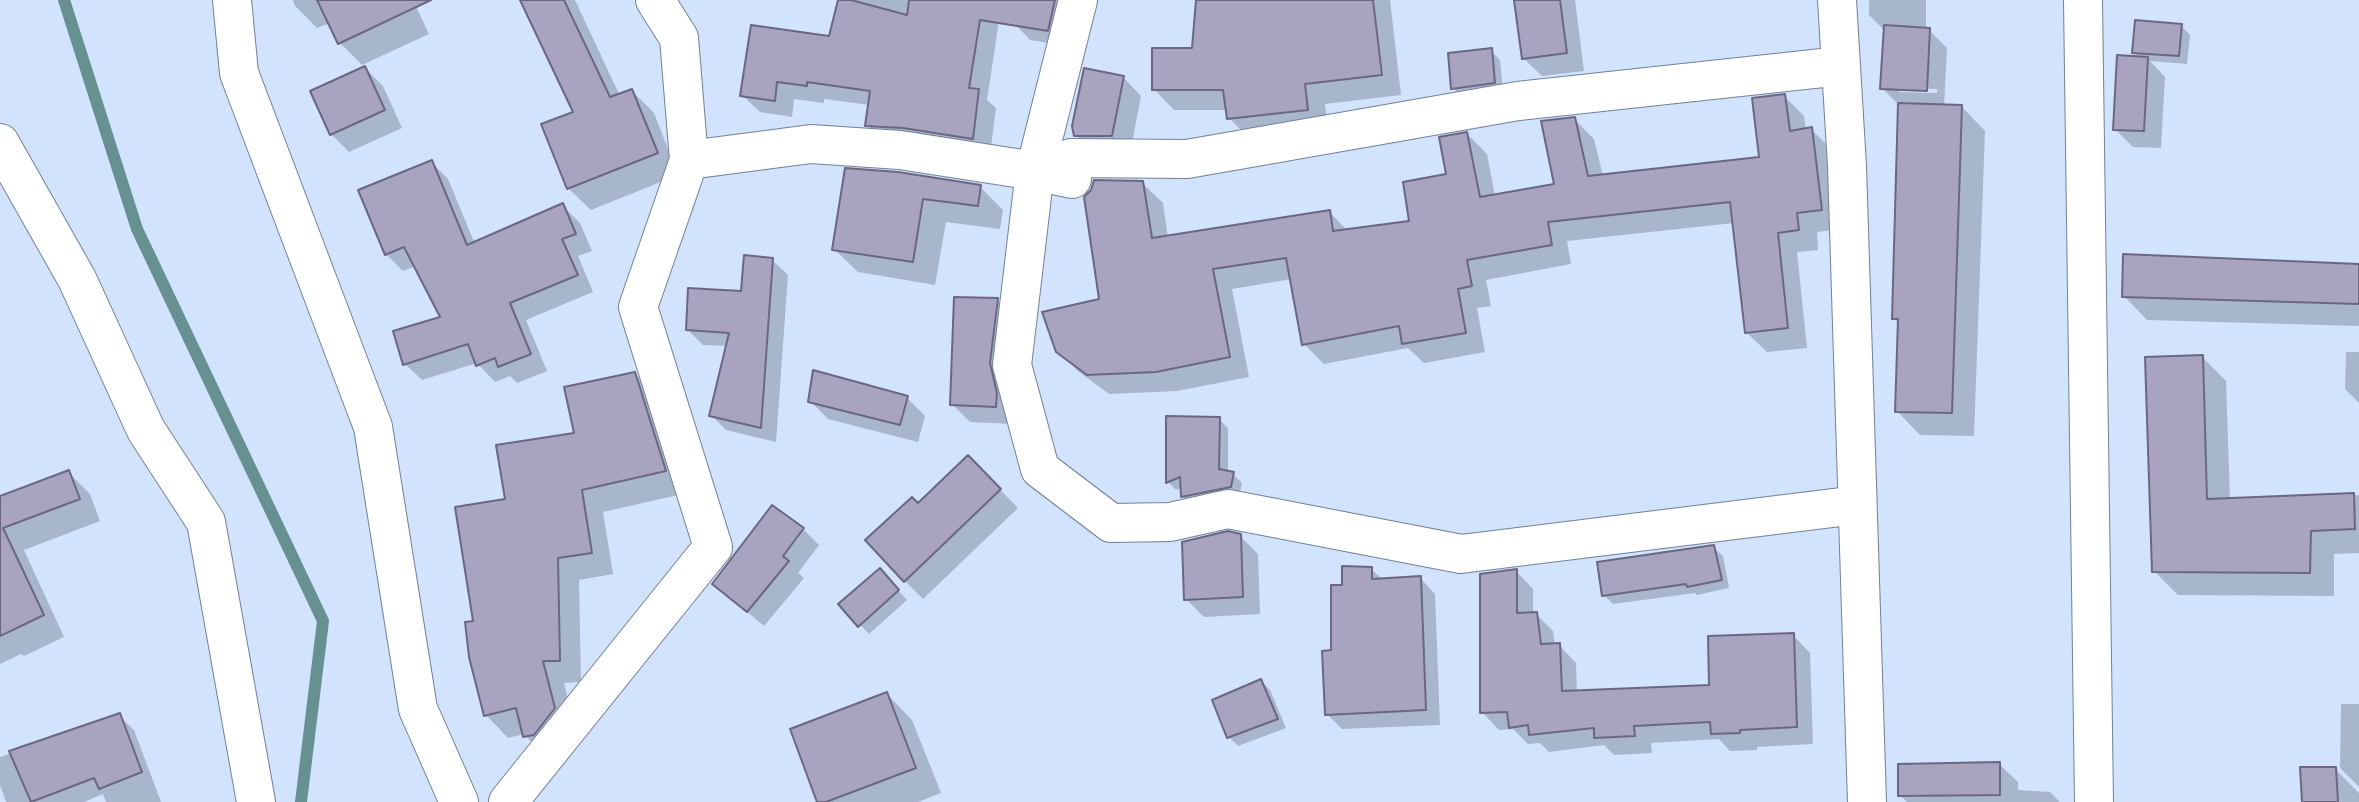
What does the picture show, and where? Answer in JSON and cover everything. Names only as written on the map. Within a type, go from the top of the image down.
[{"type":"street","points":[[232,0],[239,73],[373,427],[418,709],[459,802]]},
{"type":"street","points":[[508,802],[713,547],[638,307],[689,160],[679,38],[655,0]]},
{"type":"street","points":[[1078,0],[1035,171],[1012,365],[1040,469],[1111,523],[1170,522],[1228,509],[1461,554],[1857,505]]},
{"type":"street","points":[[1837,0],[1847,182],[1867,802]]},
{"type":"street","points":[[2083,0],[2094,802]]},
{"type":"street","points":[[689,160],[811,144],[900,150],[1072,179],[1071,158],[1187,159],[1518,101],[1841,66]]},
{"type":"street","points":[[0,143],[77,279],[146,430],[206,522],[256,802]]},
{"type":"building","points":[[317,0],[431,0],[338,44]]},
{"type":"building","points":[[520,0],[564,0],[610,97],[632,89],[658,153],[567,189],[541,124],[573,112]]},
{"type":"building","points":[[838,0],[851,0],[907,15],[909,0],[1055,0],[1048,31],[980,20],[969,88],[979,89],[973,139],[903,128],[865,126],[870,91],[807,82],[807,86],[777,82],[775,101],[740,96],[751,25],[829,36]]},
{"type":"building","points":[[1196,0],[1373,0],[1382,75],[1305,84],[1308,110],[1227,119],[1223,90],[1152,90],[1152,48],[1192,48]]},
{"type":"building","points":[[1514,0],[1560,0],[1567,53],[1522,59]]},
{"type":"building","points":[[2135,20],[2182,24],[2179,56],[2132,53]]},
{"type":"building","points":[[1884,25],[1930,28],[1927,91],[1880,89]]},
{"type":"building","points":[[1492,48],[1495,83],[1451,89],[1448,53]]},
{"type":"building","points":[[2117,55],[2148,57],[2144,131],[2113,130]]},
{"type":"building","points":[[365,66],[385,110],[330,135],[310,91]]},
{"type":"building","points":[[1084,68],[1124,76],[1112,136],[1074,136],[1072,126]]},
{"type":"building","points":[[1785,94],[1790,131],[1812,127],[1822,210],[1797,213],[1799,230],[1778,233],[1788,328],[1745,333],[1730,202],[1548,222],[1552,245],[1467,260],[1472,286],[1458,289],[1466,333],[1402,344],[1399,326],[1302,345],[1286,258],[1213,269],[1230,357],[1156,372],[1087,375],[1056,352],[1042,312],[1099,299],[1084,197],[1091,190],[1094,180],[1143,181],[1152,238],[1330,210],[1333,231],[1409,221],[1403,182],[1446,174],[1439,137],[1467,132],[1480,197],[1554,184],[1541,121],[1575,117],[1588,176],[1759,157],[1752,98]]},
{"type":"building","points":[[1898,103],[1962,105],[1952,413],[1895,412],[1898,319],[1892,319]]},
{"type":"building","points":[[432,160],[467,245],[563,203],[576,234],[562,239],[578,275],[510,303],[531,354],[498,367],[495,358],[476,366],[468,344],[403,365],[393,331],[440,317],[404,247],[385,255],[358,190]]},
{"type":"building","points":[[845,168],[898,172],[981,185],[978,206],[923,199],[913,262],[832,250]]},
{"type":"building","points":[[2123,254],[2359,264],[2359,304],[2122,297]]},
{"type":"building","points":[[744,255],[773,258],[761,428],[709,416],[729,333],[686,330],[688,288],[741,291]]},
{"type":"building","points":[[954,297],[998,298],[990,363],[997,393],[996,407],[950,405]]},
{"type":"building","points":[[2203,355],[2207,499],[2354,493],[2355,529],[2311,531],[2310,573],[2152,572],[2145,357]]},
{"type":"building","points":[[813,370],[908,396],[900,425],[808,402]]},
{"type":"building","points":[[635,372],[666,471],[582,490],[592,553],[558,558],[560,661],[543,661],[555,708],[534,735],[523,737],[516,708],[484,716],[469,657],[465,622],[473,621],[455,507],[505,499],[496,445],[574,433],[564,387]]},
{"type":"building","points":[[1166,416],[1220,417],[1219,469],[1234,472],[1231,487],[1181,497],[1180,477],[1166,483]]},
{"type":"building","points":[[968,455],[1001,489],[904,582],[865,540],[912,497],[918,503]]},
{"type":"building","points":[[69,470],[80,499],[3,528],[44,615],[0,636],[0,496]]},
{"type":"building","points":[[772,505],[804,528],[783,556],[789,561],[747,612],[712,584]]},
{"type":"building","points":[[1228,531],[1241,534],[1243,597],[1184,600],[1182,542]]},
{"type":"building","points":[[1714,545],[1722,580],[1602,596],[1597,562]]},
{"type":"building","points":[[1342,566],[1372,567],[1372,579],[1421,576],[1426,710],[1325,715],[1322,651],[1331,650],[1331,585],[1342,585]]},
{"type":"building","points":[[880,568],[899,590],[858,627],[838,604]]},
{"type":"building","points":[[1517,569],[1517,613],[1537,612],[1541,644],[1560,643],[1562,691],[1709,685],[1708,636],[1794,633],[1797,727],[1711,734],[1710,722],[1634,726],[1635,736],[1594,738],[1594,728],[1529,735],[1528,725],[1509,728],[1507,712],[1480,713],[1480,574]]},
{"type":"building","points":[[1261,679],[1278,719],[1227,738],[1212,700]]},
{"type":"building","points":[[887,692],[916,768],[826,802],[817,802],[790,729]]},
{"type":"building","points":[[120,713],[142,772],[99,789],[94,778],[31,802],[9,751]]},
{"type":"building","points":[[2000,762],[2000,795],[1898,796],[1898,764]]},
{"type":"building","points":[[2300,767],[2336,767],[2338,802],[2302,802]]},
{"type":"waterway","points":[[64,0],[137,229],[323,621],[301,802]]}]
